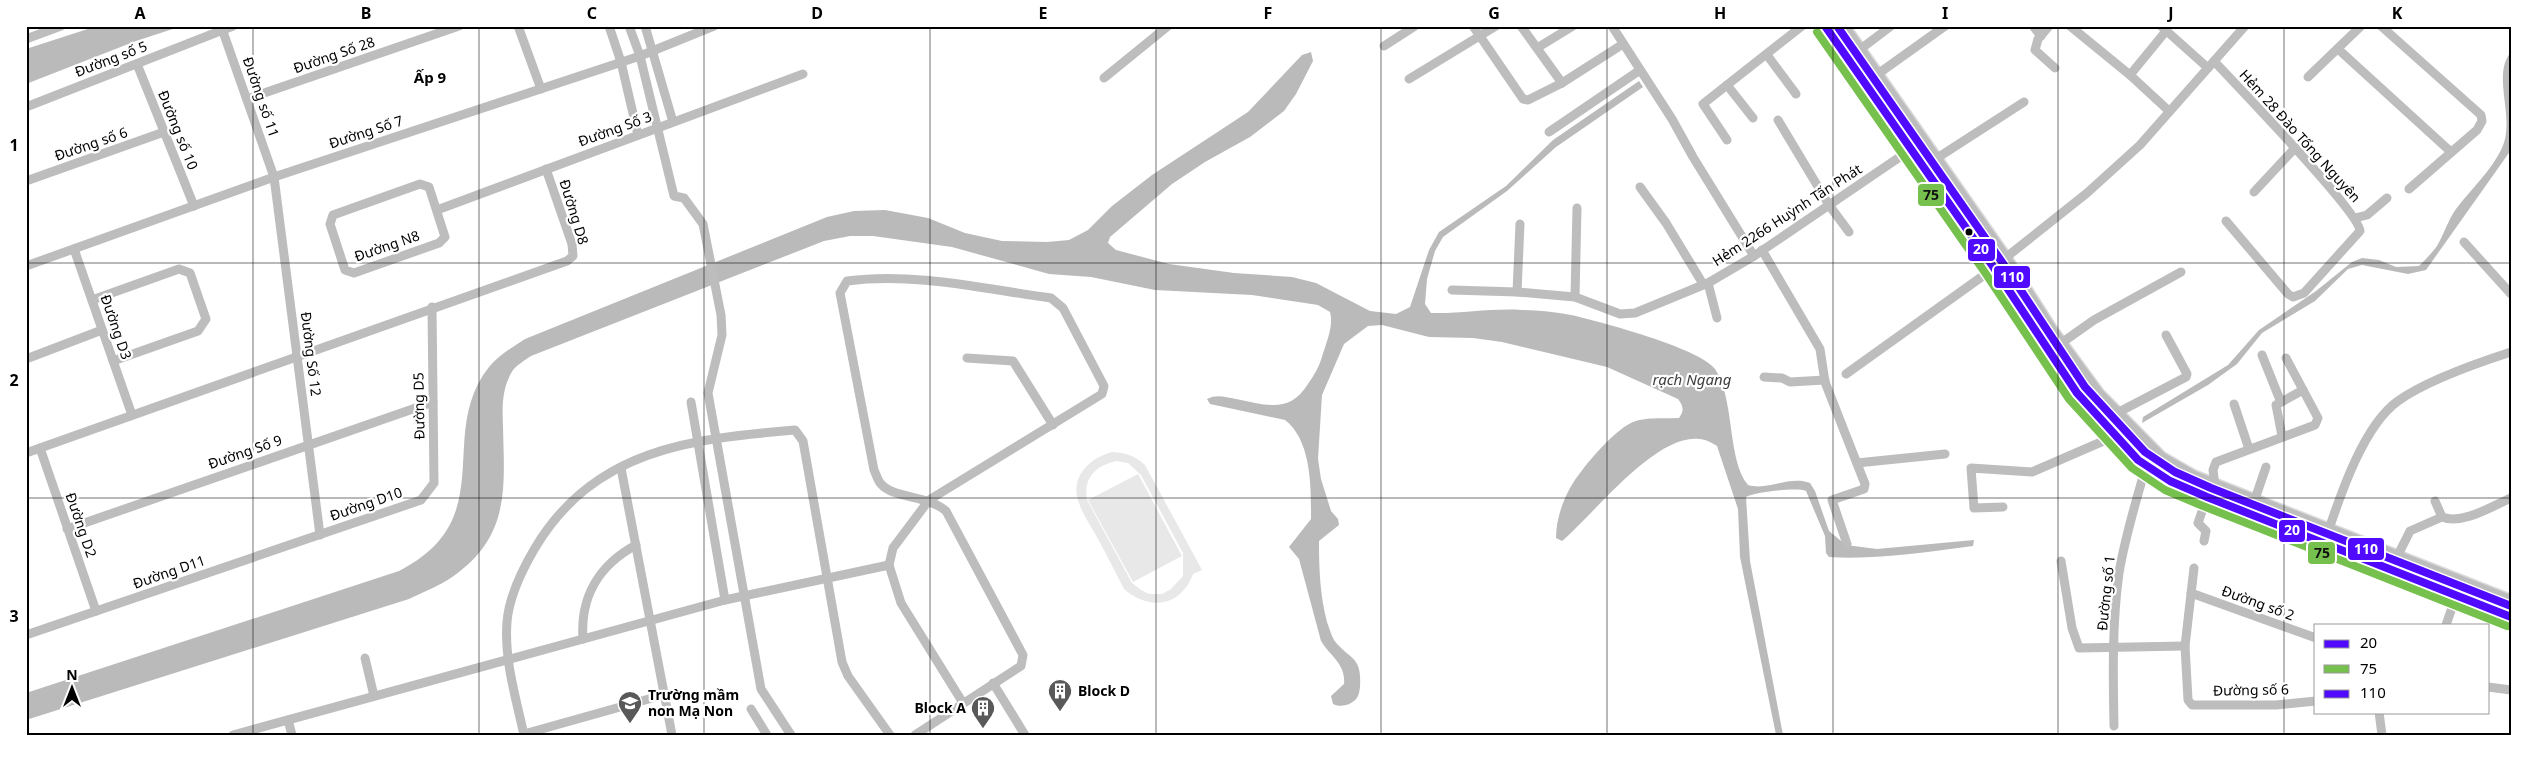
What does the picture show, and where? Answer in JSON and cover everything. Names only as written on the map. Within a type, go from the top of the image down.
[{"type":"main road","points":[[1825,26],[1910,150],[1999,263],[2097,395],[2160,459],[2193,478],[2211,492],[2456,596],[2511,617]]},
{"type":"main road","points":[[1841,26],[1934,160],[1999,263],[2077,394],[2115,436],[2146,466],[2170,481],[2254,502],[2511,603]]},
{"type":"street","points":[[26,39],[61,26]]},
{"type":"street","name":"Đường số 5","points":[[26,107],[137,64],[222,28],[233,26]]},
{"type":"street","name":"Đường Số 28","points":[[247,99],[459,26]]},
{"type":"street","points":[[518,26],[541,89]]},
{"type":"street","points":[[609,26],[621,62],[638,135]]},
{"type":"street","points":[[629,26],[640,56],[674,196],[684,198],[703,224],[721,315],[722,335],[708,393],[761,689],[791,735]]},
{"type":"street","points":[[645,26],[654,50],[673,122]]},
{"type":"street","name":"Đường Số 7","points":[[26,266],[274,177],[640,56],[714,26]]},
{"type":"street","points":[[1104,78],[1168,26]]},
{"type":"street","points":[[1384,46],[1415,26]]},
{"type":"street","points":[[1473,26],[1523,99],[1533,98],[1562,83],[1623,44]]},
{"type":"street","points":[[1408,79],[1496,26]]},
{"type":"street","points":[[1521,26],[1562,83]]},
{"type":"street","points":[[1537,48],[1573,26]]},
{"type":"street","points":[[1612,26],[1672,119],[1754,256]]},
{"type":"street","points":[[1727,140],[1702,104],[1802,26]]},
{"type":"street","points":[[1858,51],[1891,26]]},
{"type":"street","points":[[1875,76],[1944,26]]},
{"type":"street","points":[[2033,26],[2041,36]]},
{"type":"street","points":[[2049,26],[2041,36],[2036,50],[2055,68]]},
{"type":"street","points":[[2070,26],[2130,75],[2169,111]]},
{"type":"street","points":[[1846,374],[1999,263],[2110,172],[2140,145],[2245,26]]},
{"type":"street","points":[[2308,77],[2361,26]]},
{"type":"street","points":[[2381,26],[2480,115],[2482,122],[2477,130],[2409,189]]},
{"type":"street","name":"Đường số 11","points":[[222,28],[274,177]]},
{"type":"street","points":[[2130,75],[2164,28]]},
{"type":"street","name":"Hẻm 28 Đào Tống Nguyên","points":[[2164,28],[2211,65],[2295,148],[2355,218],[2360,231],[2304,293],[2293,297],[2288,294],[2226,221]]},
{"type":"street","points":[[2338,49],[2451,152]]},
{"type":"street","points":[[1767,55],[1796,94]]},
{"type":"street","name":"Đường số 10","points":[[137,64],[194,206]]},
{"type":"street","points":[[1549,132],[1640,70]]},
{"type":"street","name":"Đường Số 3","points":[[437,210],[803,74]]},
{"type":"street","points":[[1727,85],[1753,118]]},
{"type":"street","points":[[1934,160],[2024,102]]},
{"type":"street","points":[[1778,120],[1829,205],[1849,232]]},
{"type":"street","name":"Đường số 6","points":[[26,181],[164,132]]},
{"type":"street","points":[[2254,192],[2295,148]]},
{"type":"street","name":"Hẻm 2266 Huỳnh Tấn Phát","points":[[1452,290],[1518,292],[1575,297],[1625,314],[1635,313],[1705,284],[1754,256],[1910,150]]},
{"type":"street","name":"Đường D8","points":[[432,307],[566,261],[573,256],[572,244],[546,169]]},
{"type":"street","name":"Đường Số 12","points":[[274,177],[320,535]]},
{"type":"street","name":"Đường N8","points":[[420,184],[429,187],[437,210],[445,237],[439,243],[354,272],[345,270],[330,224],[333,215],[420,184]]},
{"type":"street","points":[[1640,187],[1666,223],[1705,284],[1717,318]]},
{"type":"street","points":[[2355,218],[2367,215],[2387,198]]},
{"type":"street","points":[[1575,297],[1577,208]]},
{"type":"street","points":[[1518,292],[1520,224]]},
{"type":"street","points":[[2464,242],[2511,294]]},
{"type":"street","name":"Đường D3","points":[[74,249],[132,415]]},
{"type":"street","points":[[1762,250],[1820,349],[1825,380],[1865,484],[1864,489],[1832,500],[1847,544]]},
{"type":"street","points":[[92,300],[179,269],[190,273],[206,319],[198,331],[113,361]]},
{"type":"street","points":[[2060,344],[2094,320],[2181,272]]},
{"type":"street","points":[[915,735],[1021,666],[1023,655],[949,516],[942,507],[929,500],[891,491],[881,484],[874,470],[840,293],[847,281],[872,278],[899,278],[1051,298],[1063,308],[1103,383],[1104,389],[1102,394],[929,500],[893,548],[889,565],[901,603],[962,703]]},
{"type":"street","points":[[26,453],[432,307]]},
{"type":"street","name":"Đường D5","points":[[421,500],[434,483],[432,307]]},
{"type":"street","points":[[26,359],[102,330]]},
{"type":"street","points":[[2115,414],[2186,377],[2166,335]]},
{"type":"street","points":[[2328,532],[2343,487],[2363,447],[2384,413],[2398,401],[2426,386],[2511,352]]},
{"type":"street","points":[[2262,355],[2280,400]]},
{"type":"street","points":[[967,358],[1013,361],[1053,425]]},
{"type":"street","points":[[2204,541],[2206,531],[2198,523],[2211,492],[2213,470],[2216,462],[2315,425],[2318,422],[2318,418],[2286,358]]},
{"type":"street","points":[[1764,377],[1782,378],[1790,382],[1825,380]]},
{"type":"street","points":[[2282,436],[2276,407],[2280,400],[2303,390]]},
{"type":"street","name":"Đường Số 9","points":[[68,529],[433,402]]},
{"type":"street","points":[[690,402],[725,600]]},
{"type":"street","points":[[2234,404],[2250,449]]},
{"type":"street","points":[[664,694],[524,734],[508,660],[507,621],[521,574],[542,536],[576,495],[596,481],[653,452],[716,438],[795,430],[800,435],[842,662],[848,676],[890,735]]},
{"type":"street","points":[[2003,507],[1974,508],[1971,468],[2032,472],[2115,436]]},
{"type":"street","name":"Đường D2","points":[[40,448],[96,611]]},
{"type":"street","points":[[1858,463],[1944,454]]},
{"type":"street","name":"Đường số 1","points":[[2114,726],[2115,647],[2119,573],[2126,536],[2146,466]]},
{"type":"street","points":[[2254,502],[2266,467]]},
{"type":"street","points":[[621,468],[672,735]]},
{"type":"street","points":[[2396,558],[2406,534],[2442,517],[2455,520],[2511,498]]},
{"type":"street","name":"Đường D10","points":[[320,535],[421,500]]},
{"type":"street","points":[[2435,501],[2442,517]]},
{"type":"street","name":"Đường D11","points":[[26,635],[320,535]]},
{"type":"street","points":[[583,639],[582,616],[597,579],[609,563],[636,545]]},
{"type":"street","points":[[2061,561],[2072,628],[2079,648],[2185,646],[2194,568]]},
{"type":"street","points":[[233,735],[725,600],[889,565]]},
{"type":"street","name":"Đường số 2","points":[[2191,593],[2314,637]]},
{"type":"street","points":[[2446,624],[2456,596]]},
{"type":"street","name":"Đường số 6","points":[[2185,646],[2188,700],[2192,705],[2267,705],[2314,701]]},
{"type":"street","points":[[365,658],[374,696]]},
{"type":"street","points":[[993,684],[1025,735]]},
{"type":"street","points":[[2490,687],[2511,690]]},
{"type":"street","points":[[751,709],[767,735]]},
{"type":"street","points":[[2379,714],[2382,735]]},
{"type":"street","points":[[288,720],[292,735]]},
{"type":"shaded area","points":[[1112,452],[1126,454],[1145,465],[1202,570],[1193,574],[1188,585],[1172,599],[1154,603],[1144,601],[1124,589],[1083,512],[1077,494],[1079,477],[1089,464]],"holes":[[[1116,461],[1128,463],[1141,475],[1183,553],[1183,576],[1171,589],[1162,594],[1149,594],[1132,583],[1087,500],[1087,485],[1092,474],[1097,469]]]},
{"type":"shaded area","points":[[1138,474],[1182,556],[1133,582],[1088,500]]},
{"type":"water","points":[[97,26],[182,26],[136,41],[26,84],[26,49]]},
{"type":"water","name":"rạch Ngang","points":[[1311,52],[1313,61],[1296,94],[1284,111],[1250,137],[1205,162],[1172,184],[1110,237],[1108,243],[1116,250],[1169,264],[1234,273],[1292,277],[1316,283],[1370,311],[1396,314],[1410,307],[1429,250],[1439,232],[1506,186],[1553,140],[1639,81],[1643,87],[1556,147],[1507,191],[1443,237],[1435,251],[1427,279],[1425,304],[1431,313],[1487,310],[1553,312],[1603,323],[1670,344],[1706,361],[1715,369],[1726,396],[1737,461],[1741,474],[1748,485],[1764,486],[1794,481],[1810,483],[1815,491],[1829,531],[1846,545],[1877,549],[1974,540],[1973,546],[1919,553],[1847,558],[1829,557],[1826,553],[1825,536],[1806,491],[1776,491],[1757,493],[1746,497],[1750,561],[1783,735],[1776,735],[1740,557],[1738,509],[1717,446],[1706,440],[1699,439],[1682,441],[1664,449],[1626,478],[1562,541],[1556,538],[1559,516],[1566,496],[1573,483],[1593,457],[1628,424],[1646,419],[1679,418],[1683,409],[1678,399],[1607,367],[1502,342],[1473,338],[1429,337],[1382,325],[1368,326],[1344,344],[1322,395],[1318,459],[1321,479],[1331,511],[1338,519],[1339,525],[1319,541],[1320,582],[1323,602],[1327,622],[1334,640],[1354,659],[1359,669],[1360,677],[1360,690],[1357,698],[1349,704],[1337,706],[1333,704],[1331,696],[1344,684],[1343,671],[1321,641],[1299,559],[1289,547],[1311,519],[1310,480],[1305,452],[1300,440],[1294,429],[1285,420],[1210,404],[1207,399],[1221,396],[1267,405],[1285,404],[1293,400],[1301,394],[1319,364],[1330,329],[1330,312],[1318,305],[1252,295],[1155,290],[1091,277],[1049,274],[952,247],[873,236],[850,236],[824,241],[531,356],[519,364],[509,376],[504,397],[503,487],[496,523],[488,540],[476,557],[441,584],[409,599],[26,720],[26,693],[399,571],[430,550],[449,526],[459,501],[467,420],[474,393],[489,367],[525,339],[827,217],[854,211],[885,210],[928,218],[965,233],[1002,241],[1047,242],[1069,240],[1088,230],[1112,206],[1152,175],[1248,112],[1302,55]]},
{"type":"water","points":[[2511,52],[2511,150],[2426,270],[2408,274],[2362,265],[2348,269],[2315,301],[2262,333],[2237,364],[2208,385],[2142,423],[2143,417],[2228,365],[2259,330],[2316,291],[2352,262],[2362,258],[2379,260],[2396,267],[2419,266],[2431,254],[2456,209],[2487,172],[2502,148],[2506,136],[2503,72],[2505,61]]},
{"type":"transit line","name":"20","points":[[1825,26],[1994,268],[2077,393],[2138,460],[2170,481],[2207,497],[2511,617]]},
{"type":"transit line","name":"110","points":[[1837,26],[2002,262],[2085,387],[2145,452],[2175,472],[2211,488],[2511,606]]},
{"type":"transit line","name":"75","points":[[1817,32],[1986,274],[2069,399],[2132,468],[2165,490],[2507,626]]},
{"type":"place","name":"Block D","points":[[1060,712]]},
{"type":"place","name":"Trường mầm non Mạ Non","points":[[630,724]]},
{"type":"place","name":"Block A","points":[[983,729]]},
{"type":"district","name":"Ấp 9","points":[[430,78]]}]
